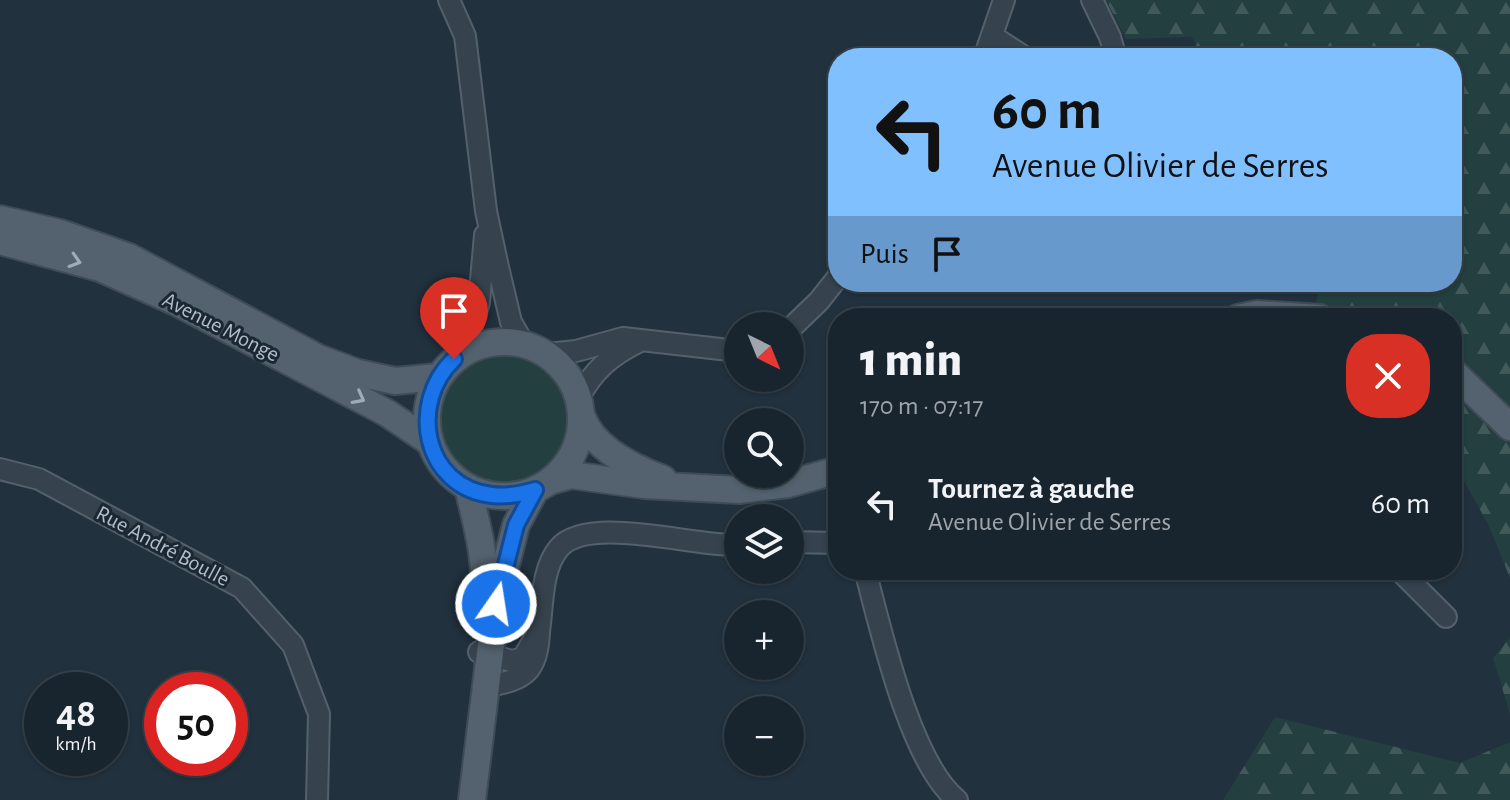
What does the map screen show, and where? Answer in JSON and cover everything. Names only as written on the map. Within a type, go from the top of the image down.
[{"type":"main road","name":"Avenue Monge","points":[[0,219],[60,233],[129,257],[318,358],[358,373],[395,381],[438,377]]},
{"type":"main road","name":"Avenue Monge","points":[[0,241],[100,268],[176,302],[387,413],[430,442]]},
{"type":"main road","points":[[682,485],[642,471],[610,451],[585,425],[567,373],[535,349],[503,341],[483,344],[464,352],[438,377],[427,409],[430,442],[444,468],[468,488],[490,495],[513,496],[571,475],[644,485],[739,490],[788,484],[828,473]]},
{"type":"main road","points":[[1462,381],[1510,427]]},
{"type":"main road","points":[[461,800],[485,654],[516,525],[543,486],[564,468],[574,453],[580,407]]},
{"type":"main road","points":[[468,488],[480,535],[486,592],[488,686],[472,800]]},
{"type":"street","points":[[449,0],[465,36],[486,211],[511,322],[535,349],[576,351],[623,338],[724,349]]},
{"type":"street","points":[[988,48],[1004,0]]},
{"type":"street","points":[[1092,0],[1113,48]]},
{"type":"street","points":[[992,36],[1011,48]]},
{"type":"street","points":[[464,352],[479,302],[486,211]]},
{"type":"street","points":[[804,315],[828,290]]},
{"type":"street","points":[[580,407],[591,375],[611,356],[641,340]]},
{"type":"street","name":"Rue André Boulle","points":[[0,469],[39,479],[242,588],[293,645],[319,714],[317,800]]},
{"type":"street","points":[[488,686],[523,678],[533,664],[539,646],[547,573],[557,550],[574,535],[629,533],[724,543]]},
{"type":"street","points":[[804,542],[828,543]]},
{"type":"street","points":[[868,580],[886,649],[920,748],[946,791],[957,800]]},
{"type":"street","points":[[1409,580],[1446,617]]},
{"type":"street","points":[[485,654],[512,661],[523,658],[539,631]]},
{"type":"green space","points":[[1106,0],[1510,0],[1510,578],[1488,524],[1462,482],[1462,308],[1314,308],[1318,292],[1462,292],[1462,48],[1197,48],[1192,37],[1126,39]]},
{"type":"green space","points":[[503,349],[529,354],[551,369],[566,391],[571,417],[566,443],[551,465],[529,480],[503,485],[477,480],[455,465],[440,443],[435,417],[440,391],[455,369],[477,354]]},
{"type":"green space","points":[[1510,637],[1510,714],[1493,658]]},
{"type":"green space","points":[[1275,717],[1460,763],[1510,742],[1510,800],[1223,800]]},
{"type":"route","points":[[454,359],[438,377],[427,409],[426,425],[438,460],[451,476],[468,488],[490,495],[513,496],[535,490],[516,525],[496,604]]}]
